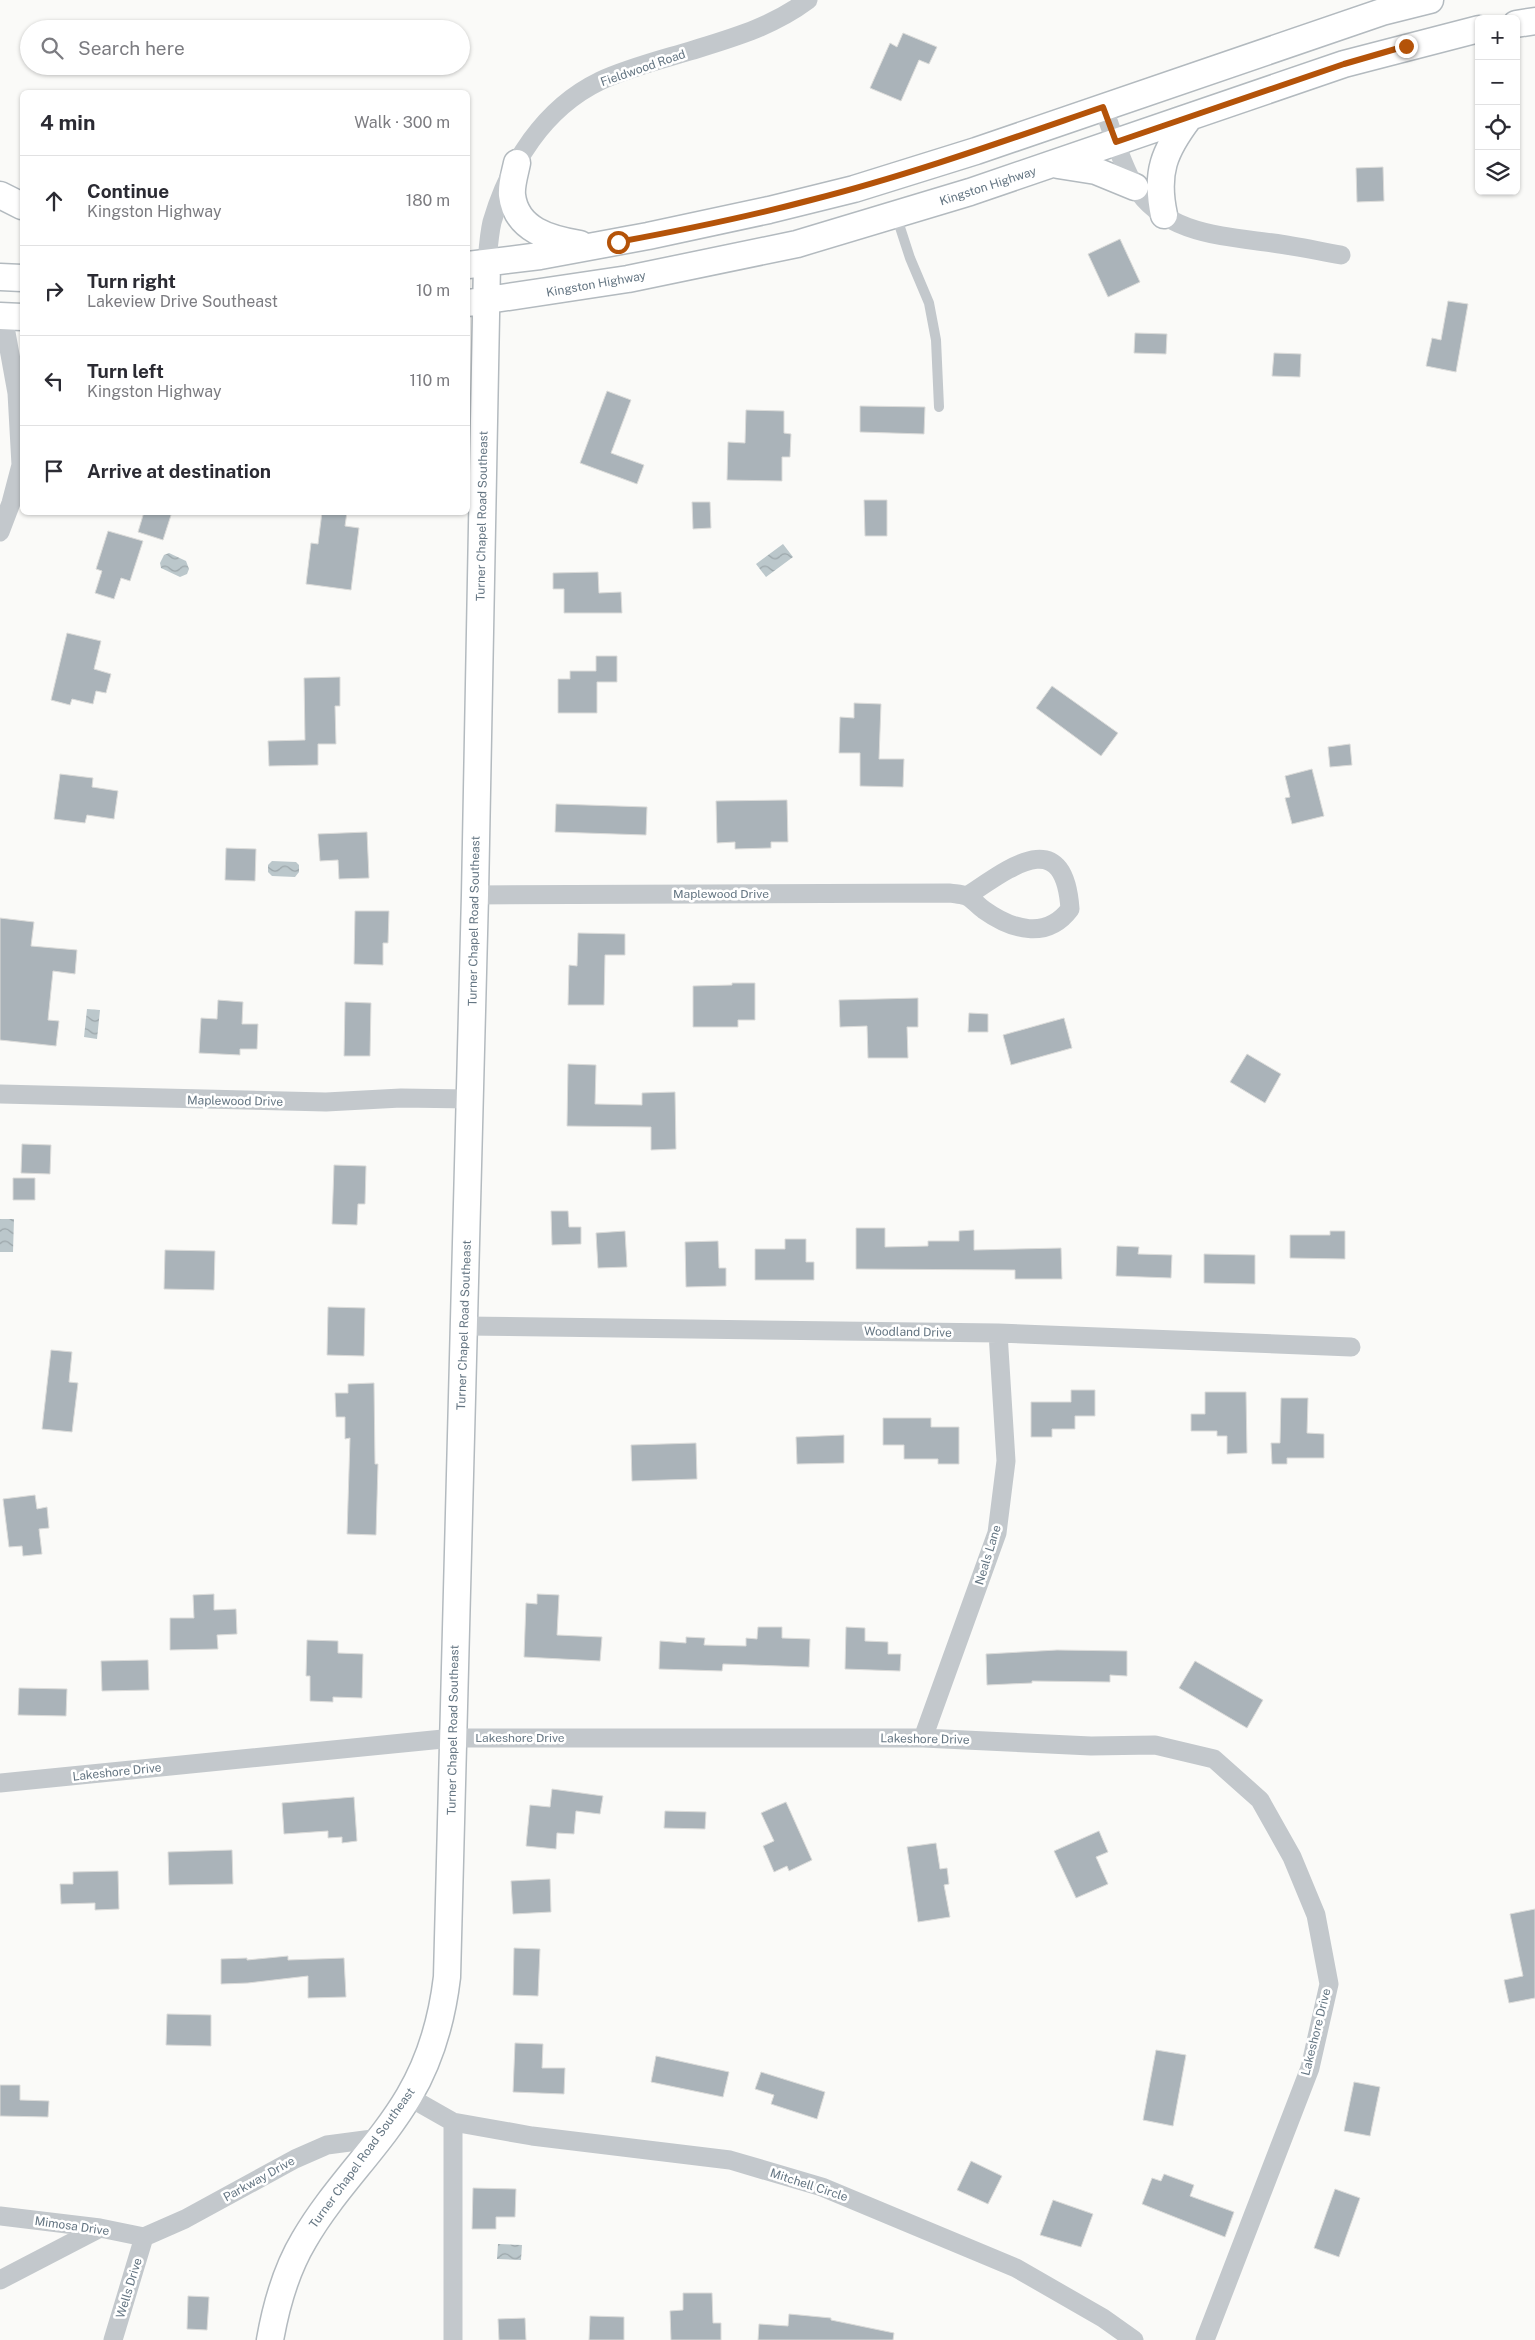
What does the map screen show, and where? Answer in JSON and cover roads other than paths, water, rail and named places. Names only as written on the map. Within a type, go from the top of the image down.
[{"type":"main road","points":[[477,264],[593,247],[723,221],[829,196],[976,151],[1382,12],[1430,0]]},
{"type":"main road","points":[[1520,23],[1535,21]]},
{"type":"main road","name":"Kingston Highway","points":[[477,302],[700,265],[797,244],[896,215],[1052,164],[1344,64],[1475,30]]},
{"type":"main road","points":[[1164,215],[1160,188],[1162,165],[1172,140],[1189,118]]},
{"type":"main road","points":[[517,163],[512,194],[521,217],[529,227],[540,235],[593,247]]},
{"type":"main road","points":[[1052,164],[1096,171],[1135,187]]},
{"type":"main road","points":[[0,195],[20,205]]},
{"type":"main road","name":"Turner Chapel Road Southeast","points":[[270,2340],[288,2271],[302,2241],[409,2097],[430,2052],[444,2003],[447,1977],[475,895],[484,357],[477,302],[477,264]]},
{"type":"main road","points":[[0,277],[20,278]]},
{"type":"main road","points":[[470,338],[484,357]]},
{"type":"street","name":"Fieldwood Road","points":[[477,264],[501,194],[534,135],[555,112],[600,82],[634,68],[733,39],[771,23],[808,0]]},
{"type":"street","points":[[1103,107],[1135,187],[1164,215],[1180,225],[1212,235],[1285,244],[1341,255]]},
{"type":"street","points":[[6,311],[17,393],[20,447]]},
{"type":"street","points":[[0,532],[11,503],[20,469]]},
{"type":"street","name":"Maplewood Drive","points":[[475,895],[950,893],[967,896],[1007,925],[1020,928],[1049,926],[1062,919],[1070,908],[1069,890],[1062,875],[1054,864],[1042,858],[1025,860],[1005,869],[967,896]]},
{"type":"street","name":"Maplewood Drive","points":[[0,1094],[326,1102],[401,1098],[470,1099]]},
{"type":"street","name":"Woodland Drive","points":[[464,1326],[998,1333],[1351,1347]]},
{"type":"street","name":"Neals Lane","points":[[923,1738],[997,1533],[1006,1461],[998,1333]]},
{"type":"street","name":"Lakeshore Drive","points":[[0,1783],[453,1738],[923,1738],[1091,1746],[1156,1745],[1214,1759],[1260,1800],[1292,1857],[1316,1915],[1328,1984],[1310,2068],[1205,2340]]},
{"type":"street","name":"Mitchell Circle","points":[[409,2097],[453,2122],[532,2136],[730,2160],[822,2187],[1016,2268],[1103,2318],[1134,2340]]},
{"type":"street","points":[[452,2340],[453,2122]]},
{"type":"street","name":"Parkway Drive","points":[[144,2237],[185,2219],[295,2158],[327,2145],[380,2138]]},
{"type":"street","name":"Mimosa Drive","points":[[0,2216],[100,2228],[144,2237]]},
{"type":"street","points":[[0,2280],[100,2228]]},
{"type":"street","name":"Wells Drive","points":[[113,2340],[144,2237]]},
{"type":"lane","points":[[896,215],[910,258],[929,303],[936,340],[939,407]]},
{"type":"water","points":[[783,544],[793,557],[766,577],[756,564]]},
{"type":"water","points":[[169,553],[186,561],[189,569],[187,574],[180,577],[161,568],[160,563],[164,555]]},
{"type":"water","points":[[272,861],[296,862],[299,865],[299,872],[295,877],[272,876],[268,872],[268,865]]},
{"type":"water","points":[[87,1009],[100,1010],[97,1039],[84,1037]]},
{"type":"water","points":[[0,1219],[14,1219],[13,1252],[0,1252]]},
{"type":"water","points":[[498,2244],[522,2245],[521,2260],[497,2259]]}]
